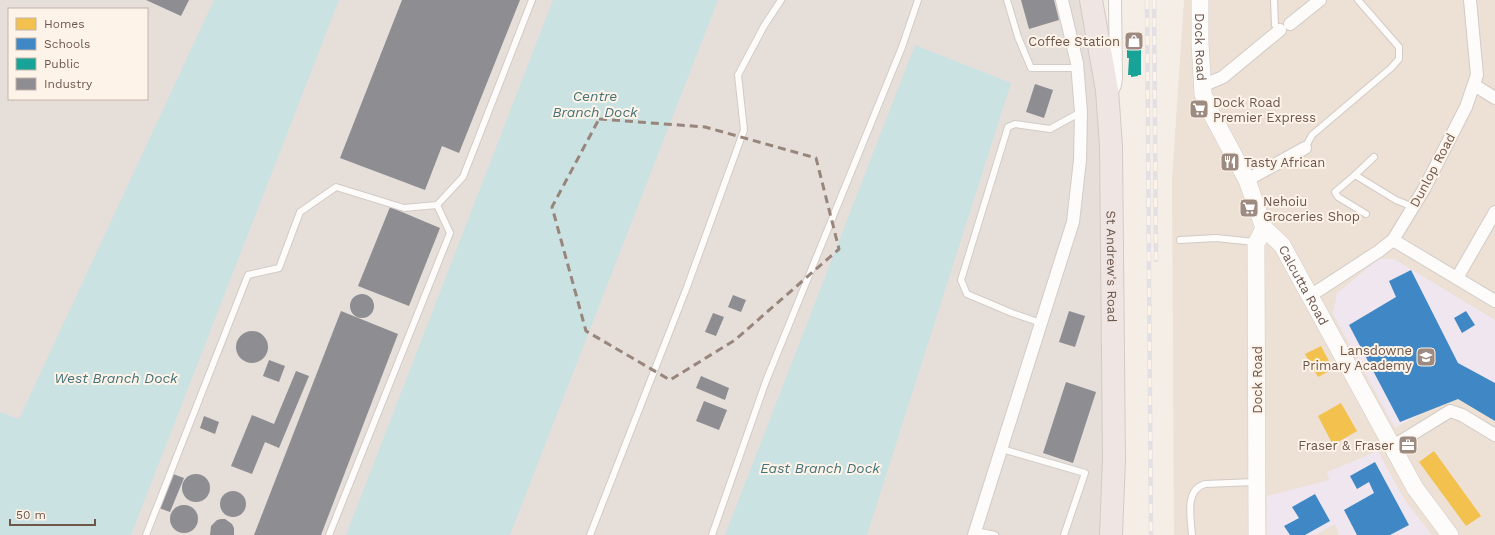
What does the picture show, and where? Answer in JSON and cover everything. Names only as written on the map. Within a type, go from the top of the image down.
[{"type":"highway","name":"St Andrew's Road","points":[[1091,0],[1107,90],[1111,146],[1114,460],[1111,535]]},
{"type":"street","points":[[975,533],[1073,222],[1080,160],[1081,112],[1078,68],[1062,0]]},
{"type":"street","points":[[1107,90],[1113,89],[1116,77],[1115,0]]},
{"type":"street","name":"Dock Road","points":[[1200,0],[1200,44],[1203,89]]},
{"type":"street","points":[[1203,89],[1209,83],[1223,77],[1320,0]]},
{"type":"street","name":"Dunlop Road","points":[[1310,296],[1379,251],[1393,240],[1424,189],[1466,107],[1477,75],[1470,0]]},
{"type":"street","points":[[1474,85],[1495,98]]},
{"type":"street","name":"Calcutta Road","points":[[1203,89],[1210,111],[1247,180],[1260,235],[1282,245],[1415,488],[1450,535]]},
{"type":"street","points":[[1247,180],[1305,148]]},
{"type":"street","points":[[1457,278],[1495,212]]},
{"type":"street","name":"Dock Road","points":[[1257,535],[1260,235]]},
{"type":"street","points":[[1393,240],[1495,301]]},
{"type":"street","points":[[1391,446],[1450,410],[1462,415],[1495,436]]},
{"type":"lane","points":[[146,535],[248,275],[279,268],[300,212],[336,187],[404,208],[438,205],[463,177],[532,0]]},
{"type":"lane","points":[[590,535],[687,287],[744,130],[738,75],[764,26],[781,0]]},
{"type":"lane","points":[[712,535],[766,381],[902,47],[918,0]]},
{"type":"lane","points":[[1007,0],[1018,37],[1031,68],[1078,68]]},
{"type":"lane","points":[[1274,0],[1275,25],[1285,27]]},
{"type":"lane","points":[[1305,148],[1312,136],[1391,68],[1399,59],[1399,47],[1358,0]]},
{"type":"lane","points":[[1041,323],[1012,313],[967,294],[961,280],[1008,127],[1015,124],[1050,129],[1081,112]]},
{"type":"lane","points":[[1366,214],[1338,197],[1335,192],[1374,158]]},
{"type":"lane","points":[[1355,175],[1396,200],[1412,207]]},
{"type":"lane","points":[[329,535],[450,233],[438,205]]},
{"type":"lane","points":[[1180,240],[1260,235]]},
{"type":"lane","points":[[1002,448],[1085,473],[1064,535]]},
{"type":"lane","points":[[1192,535],[1191,500],[1193,493],[1200,485],[1257,482]]},
{"type":"lane","points":[[975,533],[995,535]]},
{"type":"highlighted area","points":[[599,119],[705,127],[816,158],[839,249],[735,340],[670,380],[586,331],[552,207]]},
{"type":"shaded area","points":[[0,0],[1082,0],[1097,93],[1101,137],[1103,421],[1101,535],[0,535]]},
{"type":"shaded area","points":[[1184,0],[1495,0],[1495,535],[1174,535],[1172,180]]},
{"type":"shaded area","name":"Lansdowne Primary Academy","points":[[1379,259],[1394,259],[1495,320],[1495,418],[1458,394],[1395,428],[1333,314],[1337,293]]},
{"type":"shaded area","points":[[1378,451],[1404,499],[1432,535],[1339,535],[1335,524],[1315,535],[1267,535],[1267,496],[1329,480],[1327,472]]},
{"type":"water","name":"West Branch Dock","points":[[214,0],[339,0],[131,535],[0,535],[0,412],[19,419]]},
{"type":"water","name":"Centre Branch Dock","points":[[553,0],[718,0],[510,535],[346,535]]},
{"type":"water","name":"East Branch Dock","points":[[915,45],[1011,83],[867,535],[725,535]]},
{"type":"building: Homes","points":[[1321,346],[1333,369],[1318,377],[1305,354]]},
{"type":"building: Homes","points":[[1341,403],[1357,431],[1333,445],[1318,416]]},
{"type":"building: Homes","points":[[1434,451],[1481,516],[1466,526],[1419,462]]},
{"type":"building: Schools","name":"Lansdowne Primary Academy","points":[[1411,270],[1458,363],[1495,383],[1495,421],[1458,399],[1400,422],[1349,325],[1396,297],[1389,281]]},
{"type":"building: Schools","points":[[1466,311],[1475,325],[1462,333],[1454,318]]},
{"type":"building: Schools","points":[[1375,462],[1409,525],[1390,535],[1357,535],[1344,510],[1374,493],[1369,482],[1357,489],[1350,476]]},
{"type":"building: Schools","points":[[1315,494],[1330,521],[1305,535],[1290,535],[1284,526],[1299,518],[1292,507]]},
{"type":"building: Public","points":[[1131,39],[1138,39],[1138,41],[1141,41],[1141,75],[1131,77],[1131,75],[1128,75],[1129,58],[1127,58],[1127,41],[1131,41]]},
{"type":"building: Industry","points":[[146,0],[189,0],[181,16]]},
{"type":"building: Industry","points":[[402,0],[520,0],[459,153],[442,146],[425,190],[340,158]]},
{"type":"building: Industry","points":[[1021,0],[1054,0],[1059,20],[1029,29]]},
{"type":"building: Industry","points":[[1035,84],[1053,90],[1044,118],[1026,112]]},
{"type":"building: Industry","points":[[390,207],[440,228],[409,306],[358,286]]},
{"type":"building: Industry","points":[[362,294],[370,298],[374,306],[370,314],[362,318],[354,314],[350,306],[354,298]]},
{"type":"building: Industry","points":[[733,295],[746,300],[741,312],[728,307]]},
{"type":"building: Industry","points":[[341,311],[398,334],[321,535],[254,535]]},
{"type":"building: Industry","points":[[1069,311],[1085,316],[1075,347],[1059,342]]},
{"type":"building: Industry","points":[[713,313],[724,317],[716,336],[705,332]]},
{"type":"building: Industry","points":[[249,331],[255,331],[264,335],[268,347],[264,359],[255,363],[249,363],[240,359],[236,350],[236,344],[240,335]]},
{"type":"building: Industry","points":[[269,360],[285,366],[279,382],[263,376]]},
{"type":"building: Industry","points":[[296,371],[309,376],[279,448],[265,442],[252,474],[231,466],[252,415],[274,424]]},
{"type":"building: Industry","points":[[701,376],[729,388],[725,400],[696,388]]},
{"type":"building: Industry","points":[[1066,382],[1096,392],[1073,463],[1043,453]]},
{"type":"building: Industry","points":[[704,401],[727,410],[719,430],[696,421]]},
{"type":"building: Industry","points":[[204,416],[219,422],[215,434],[200,428]]},
{"type":"building: Industry","points":[[173,474],[184,478],[170,512],[159,508]]},
{"type":"building: Industry","points":[[196,474],[206,478],[210,488],[206,498],[196,502],[186,498],[182,488],[186,478]]},
{"type":"building: Industry","points":[[233,491],[242,495],[246,504],[242,513],[233,517],[224,513],[220,504],[224,495]]},
{"type":"building: Industry","points":[[184,505],[194,509],[198,519],[194,529],[184,533],[174,529],[170,519],[174,509]]},
{"type":"building: Industry","points":[[225,519],[232,524],[234,528],[234,535],[210,535],[211,526],[217,520]]},
{"type":"railway","points":[[1147,0],[1151,535]]},
{"type":"railway","points":[[1154,0],[1156,260]]},
{"type":"place","name":"Coffee Station","points":[[1134,41]]},
{"type":"place","name":"Dock Road Premier Express","points":[[1199,109]]},
{"type":"place","name":"Tasty African","points":[[1230,162]]},
{"type":"place","name":"Nehoiu Groceries Shop","points":[[1249,208]]},
{"type":"place","name":"Lansdowne Primary Academy","points":[[1426,357]]},
{"type":"place","name":"Fraser & Fraser","points":[[1408,445]]}]
